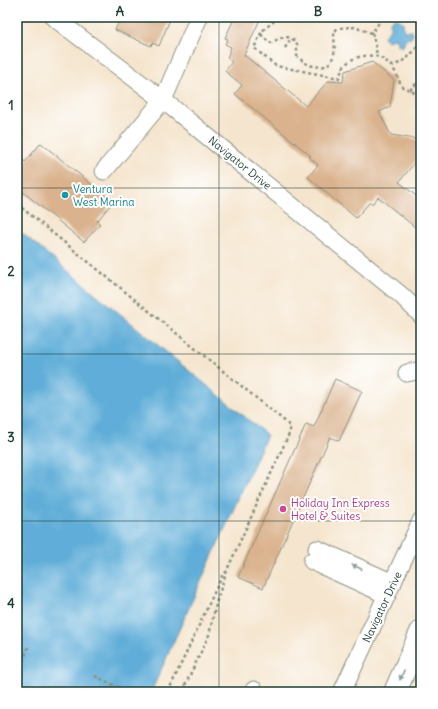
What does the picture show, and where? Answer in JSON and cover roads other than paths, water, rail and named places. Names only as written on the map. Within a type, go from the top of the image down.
[{"type":"main road","points":[[395,692],[421,632]]},
{"type":"street","name":"Navigator Drive","points":[[53,17],[163,100],[396,291],[421,315]]},
{"type":"street","points":[[104,171],[163,100],[199,17]]},
{"type":"street","name":"Navigator Drive","points":[[342,692],[421,521]]},
{"type":"street","points":[[314,555],[390,589]]},
{"type":"water","points":[[395,18],[403,22],[404,31],[412,31],[413,34],[411,38],[405,39],[404,45],[401,47],[398,45],[395,38],[388,41],[384,38],[390,30],[390,22]]},
{"type":"water","points":[[17,229],[267,435],[151,692],[17,692]]},
{"type":"place","name":"Ventura West Marina","points":[[65,195]]},
{"type":"place","name":"Holiday Inn Express Hotel & Suites","points":[[283,509]]}]
